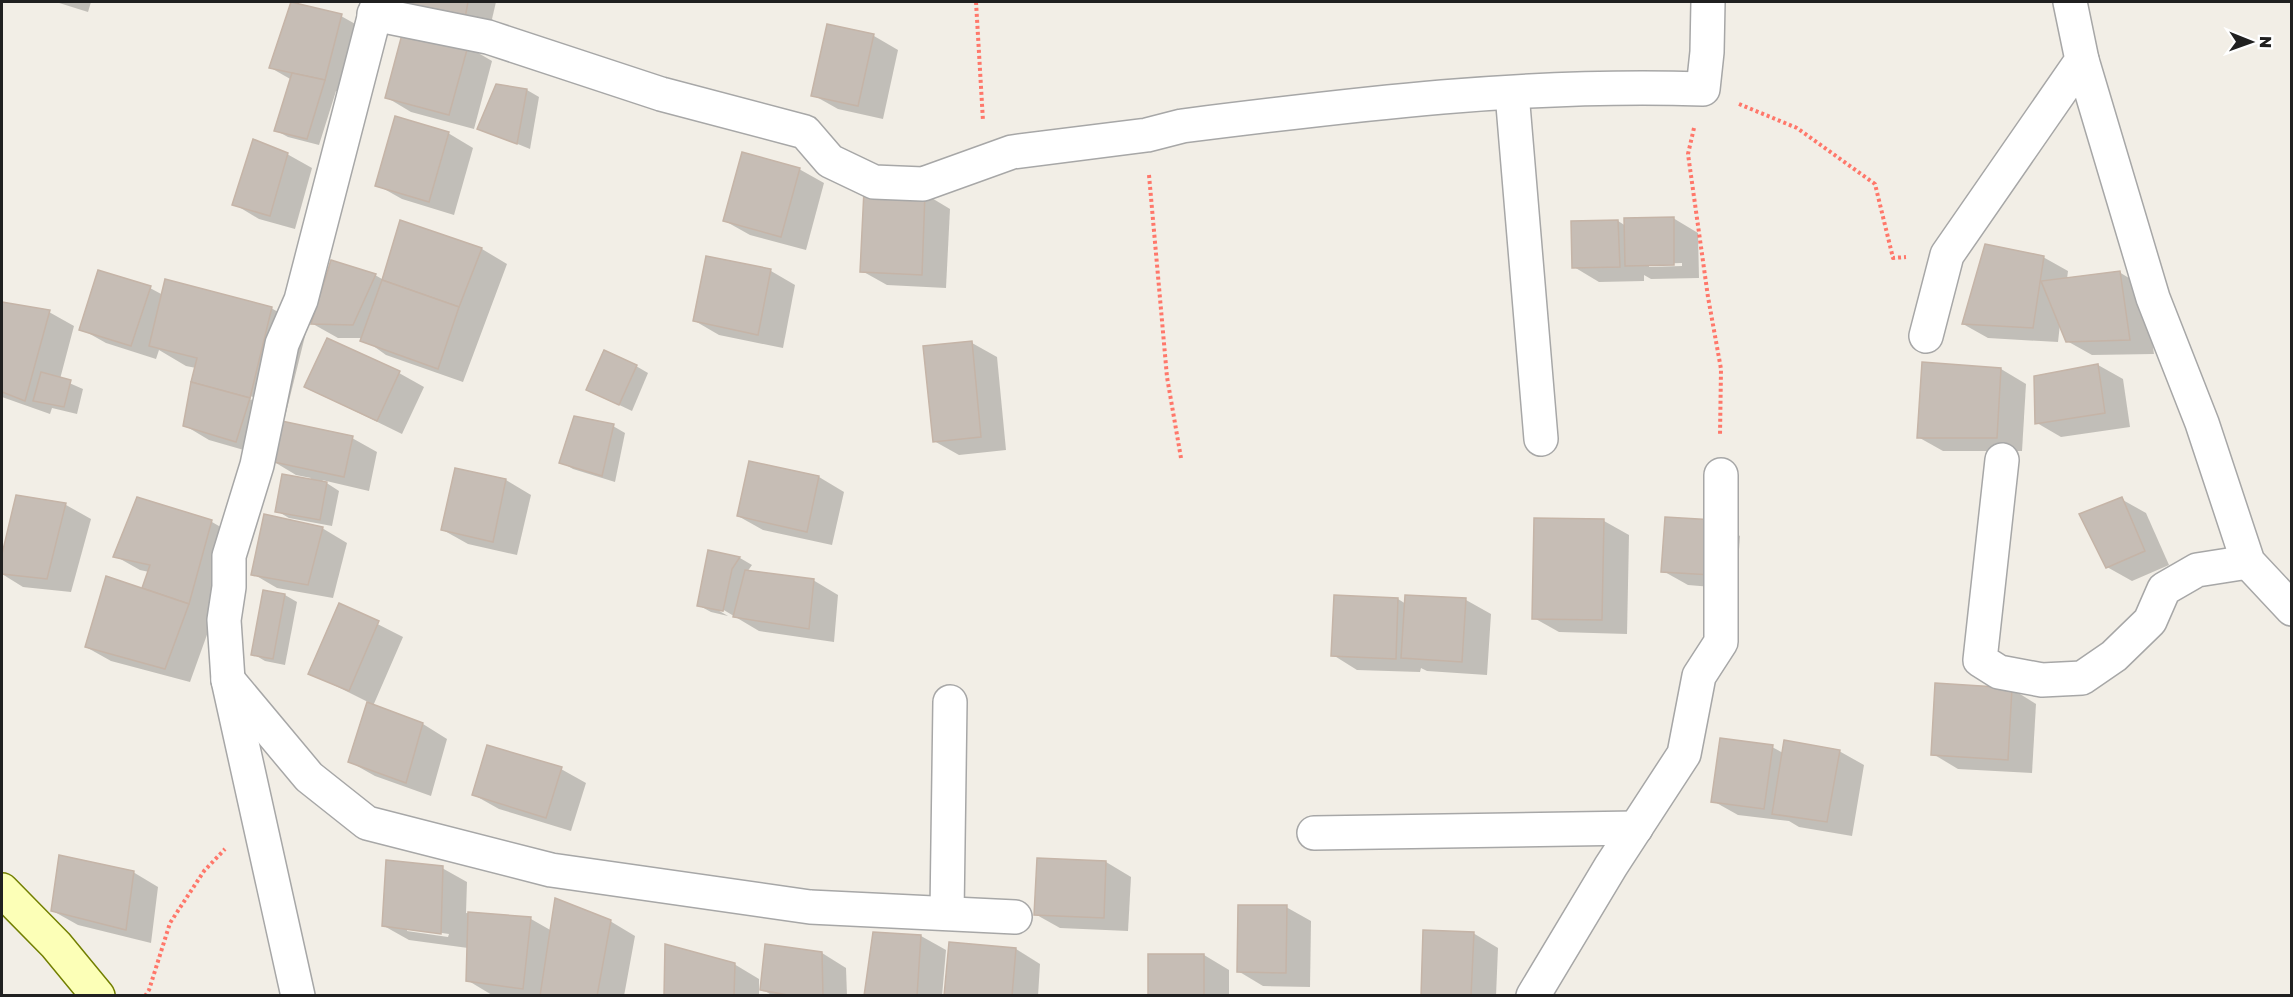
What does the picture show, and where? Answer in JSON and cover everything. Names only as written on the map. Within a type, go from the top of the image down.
[{"type":"main road","points":[[2,891],[56,945],[98,996]]},
{"type":"street","points":[[298,996],[228,680],[224,620],[229,587],[229,556],[257,465],[282,344],[301,300],[376,8],[488,37],[662,94],[805,132],[830,161],[874,182],[923,184],[1012,152],[1147,135],[1182,126],[1403,99],[1617,86],[1703,89],[1707,52],[1708,2]]},
{"type":"street","points":[[2070,2],[2082,60],[2153,298],[2202,423],[2248,562],[2292,609]]},
{"type":"street","points":[[1926,336],[1947,255],[2082,60]]},
{"type":"street","points":[[1512,93],[1541,439]]},
{"type":"street","points":[[2002,460],[1980,660],[1999,672],[2042,680],[2082,678],[2114,656],[2150,621],[2164,589],[2197,570],[2248,562]]},
{"type":"street","points":[[1533,996],[1684,754],[1700,676],[1721,642],[1721,475]]},
{"type":"street","points":[[228,680],[309,777],[367,823],[550,870],[810,907],[1015,916]]},
{"type":"street","points":[[947,913],[950,702]]},
{"type":"street","points":[[1314,833],[1636,828]]},
{"type":"path","points":[[976,2],[986,160]]},
{"type":"path","points":[[1721,475],[1721,369],[1708,297],[1688,154],[1703,89],[1797,129],[1875,184],[1893,258],[1947,255]]},
{"type":"path","points":[[1147,135],[1167,377],[1181,458]]},
{"type":"path","points":[[145,996],[149,990],[170,923],[204,871],[258,817]]},
{"type":"building","points":[[291,2],[342,14],[325,80],[269,68]]},
{"type":"building","points":[[403,2],[468,2],[464,23],[401,9]]},
{"type":"building","points":[[827,24],[874,34],[858,106],[811,96]]},
{"type":"building","points":[[404,27],[468,46],[449,115],[385,98]]},
{"type":"building","points":[[292,73],[325,80],[307,139],[274,131]]},
{"type":"building","points":[[496,84],[527,89],[517,144],[477,129]]},
{"type":"building","points":[[395,116],[449,132],[429,202],[375,186]]},
{"type":"building","points":[[253,139],[288,153],[270,216],[232,205]]},
{"type":"building","points":[[742,152],[800,168],[781,237],[723,221]]},
{"type":"building","points":[[864,190],[925,193],[922,275],[860,272]]},
{"type":"building","points":[[1674,217],[1674,265],[1625,266],[1624,218]]},
{"type":"building","points":[[400,220],[482,248],[459,307],[382,280]]},
{"type":"building","points":[[1618,220],[1620,267],[1572,268],[1571,221]]},
{"type":"building","points":[[1985,244],[2044,256],[2033,328],[1962,324]]},
{"type":"building","points":[[706,256],[771,269],[758,335],[693,321]]},
{"type":"building","points":[[331,260],[376,274],[353,325],[311,324]]},
{"type":"building","points":[[98,270],[151,286],[131,346],[79,330]]},
{"type":"building","points":[[2120,271],[2130,340],[2066,342],[2041,281]]},
{"type":"building","points":[[165,279],[272,307],[250,398],[191,382],[197,358],[149,346]]},
{"type":"building","points":[[382,280],[459,307],[438,369],[360,341]]},
{"type":"building","points":[[2,302],[50,310],[25,401],[2,392]]},
{"type":"building","points":[[327,338],[400,371],[377,421],[304,387]]},
{"type":"building","points":[[972,341],[981,437],[933,442],[923,346]]},
{"type":"building","points":[[604,350],[637,365],[619,405],[586,390]]},
{"type":"building","points":[[1922,362],[2001,368],[1997,438],[1917,438]]},
{"type":"building","points":[[2098,364],[2105,413],[2035,424],[2034,376]]},
{"type":"building","points":[[41,372],[71,380],[64,407],[33,401]]},
{"type":"building","points":[[191,382],[250,398],[236,442],[183,426]]},
{"type":"building","points":[[574,416],[614,424],[602,476],[559,463]]},
{"type":"building","points":[[277,420],[353,436],[344,477],[269,461]]},
{"type":"building","points":[[749,461],[819,476],[807,532],[737,516]]},
{"type":"building","points":[[455,468],[506,479],[493,542],[441,530]]},
{"type":"building","points":[[282,474],[327,482],[320,520],[275,512]]},
{"type":"building","points":[[16,495],[66,503],[47,579],[2,574],[2,554]]},
{"type":"building","points":[[137,497],[212,520],[189,604],[142,588],[150,565],[113,557]]},
{"type":"building","points":[[2122,497],[2145,551],[2106,568],[2079,514]]},
{"type":"building","points":[[264,514],[323,527],[308,585],[251,575]]},
{"type":"building","points":[[1665,517],[1715,520],[1712,575],[1661,572]]},
{"type":"building","points":[[1534,518],[1604,519],[1602,620],[1532,619]]},
{"type":"building","points":[[708,550],[740,557],[732,569],[723,611],[697,606]]},
{"type":"building","points":[[745,570],[814,579],[809,629],[733,617]]},
{"type":"building","points":[[106,576],[189,604],[165,669],[85,647]]},
{"type":"building","points":[[263,590],[285,594],[273,659],[251,655]]},
{"type":"building","points":[[1334,595],[1398,598],[1396,659],[1331,656]]},
{"type":"building","points":[[1405,595],[1466,598],[1462,662],[1401,658]]},
{"type":"building","points":[[339,603],[379,621],[349,691],[308,674]]},
{"type":"building","points":[[1935,683],[2012,688],[2008,760],[1931,755]]},
{"type":"building","points":[[367,702],[423,723],[406,783],[348,762]]},
{"type":"building","points":[[1720,738],[1773,745],[1764,809],[1711,802]]},
{"type":"building","points":[[1784,740],[1840,750],[1827,822],[1772,814]]},
{"type":"building","points":[[487,745],[562,767],[546,818],[472,795]]},
{"type":"building","points":[[59,855],[134,871],[126,930],[51,911]]},
{"type":"building","points":[[1037,858],[1106,861],[1104,918],[1034,915]]},
{"type":"building","points":[[386,860],[443,866],[441,934],[382,926]]},
{"type":"building","points":[[555,898],[611,920],[597,996],[540,996]]},
{"type":"building","points":[[1238,905],[1287,905],[1286,973],[1237,972]]},
{"type":"building","points":[[468,912],[531,917],[523,989],[466,981]]},
{"type":"building","points":[[1423,930],[1474,932],[1471,996],[1421,996]]},
{"type":"building","points":[[873,932],[921,935],[917,996],[864,996]]},
{"type":"building","points":[[949,942],[1016,948],[1012,996],[944,996]]},
{"type":"building","points":[[665,944],[735,963],[734,996],[664,996]]},
{"type":"building","points":[[765,944],[822,952],[823,996],[793,996],[760,990]]},
{"type":"building","points":[[1148,954],[1204,954],[1204,996],[1148,996]]}]
